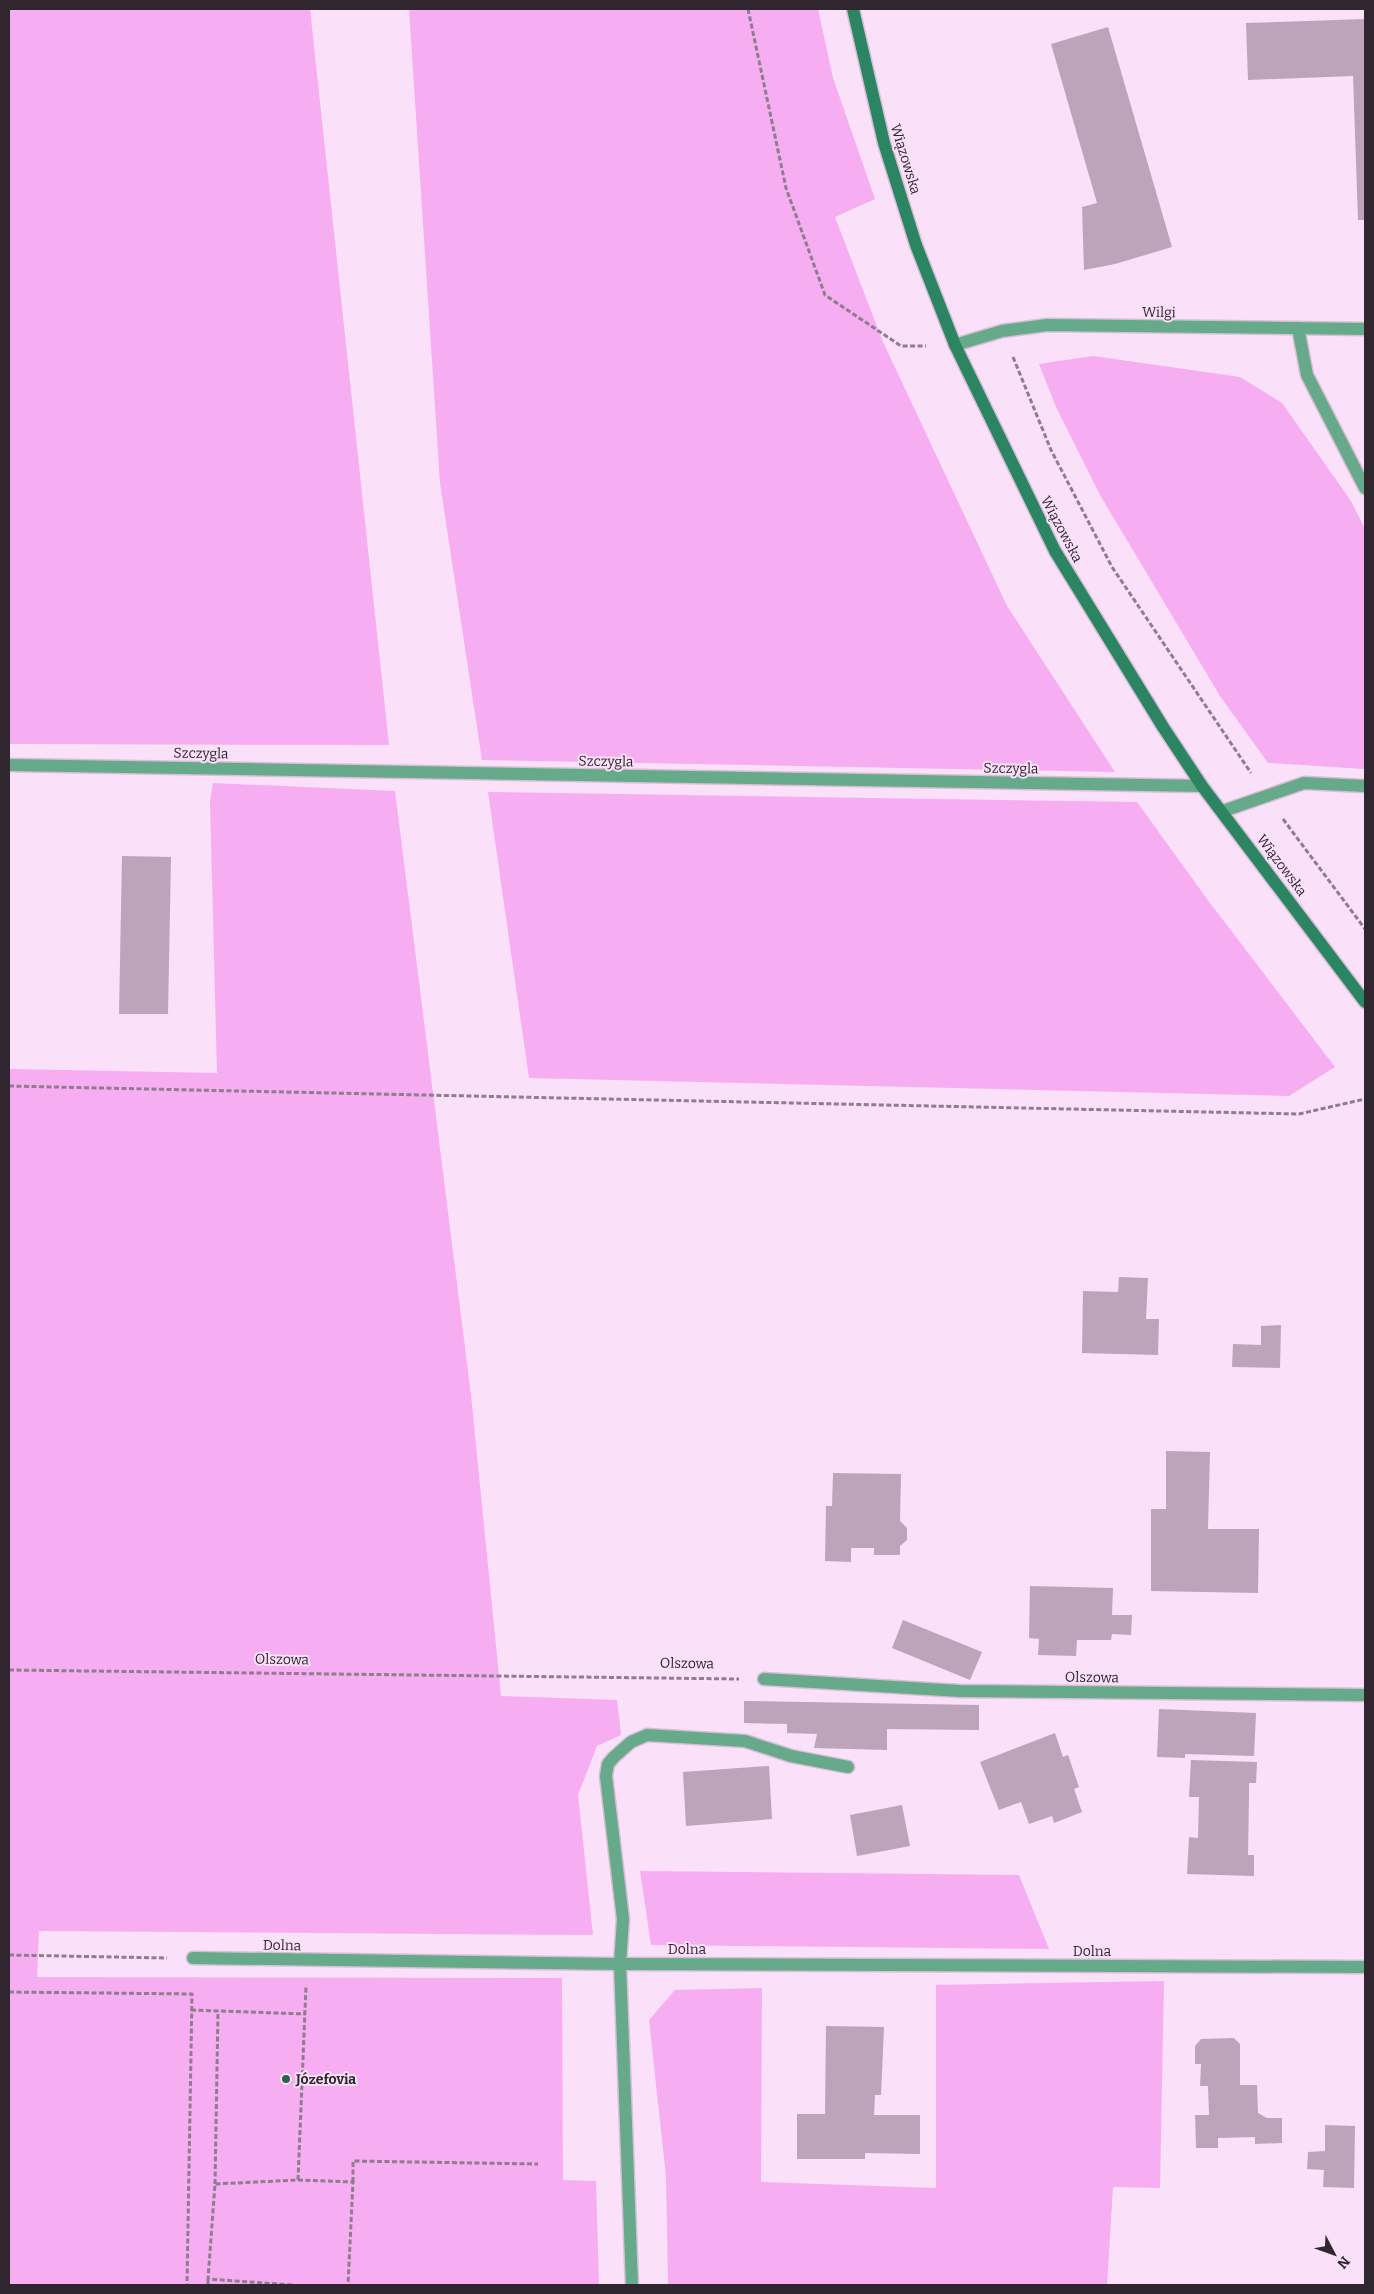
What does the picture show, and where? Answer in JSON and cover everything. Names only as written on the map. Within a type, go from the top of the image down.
[{"type":"main road","name":"Wiązowska","points":[[853,9],[884,142],[916,245],[955,345],[1055,551],[1163,727],[1202,786],[1223,811],[1365,1002]]},
{"type":"street","name":"Wilgi","points":[[955,345],[1002,331],[1047,325],[1365,329]]},
{"type":"street","points":[[1298,328],[1307,375],[1365,488]]},
{"type":"street","name":"Szczygla","points":[[9,765],[1202,786]]},
{"type":"street","points":[[1223,811],[1304,783],[1365,786]]},
{"type":"street","name":"Olszowa","points":[[764,1679],[960,1691],[1365,1695]]},
{"type":"street","points":[[632,2285],[620,1964],[623,1919],[606,1776],[608,1764],[631,1742],[647,1735],[745,1741],[790,1756],[848,1767]]},
{"type":"street","name":"Dolna","points":[[193,1958],[620,1964],[1365,1967]]},
{"type":"path","points":[[748,9],[786,188],[825,295],[901,346],[955,345]]},
{"type":"path","points":[[1010,350],[1051,450],[1112,567],[1266,796],[1365,929]]},
{"type":"path","points":[[9,1086],[1299,1114],[1365,1099]]},
{"type":"path","name":"Olszowa","points":[[9,1670],[764,1679]]},
{"type":"path","points":[[9,1955],[193,1958]]},
{"type":"path","points":[[298,2180],[308,1960]]},
{"type":"path","points":[[9,1992],[192,1994],[187,2285]]},
{"type":"path","points":[[192,2010],[305,2014]]},
{"type":"path","points":[[208,2285],[215,2184],[218,2011]]},
{"type":"path","points":[[348,2285],[353,2161],[538,2164]]},
{"type":"path","points":[[215,2184],[298,2180],[353,2182]]},
{"type":"path","points":[[208,2279],[292,2285]]},
{"type":"shaded area","points":[[9,9],[310,9],[389,745],[9,744]]},
{"type":"shaded area","points":[[409,9],[818,9],[833,78],[875,199],[835,217],[883,342],[1007,606],[1115,772],[482,760],[440,483]]},
{"type":"shaded area","points":[[1093,356],[1240,377],[1282,403],[1351,501],[1365,529],[1365,769],[1268,763],[1220,696],[1100,495],[1056,407],[1039,364]]},
{"type":"shaded area","points":[[213,783],[395,791],[471,1395],[501,1696],[617,1700],[621,1735],[597,1746],[578,1795],[593,1935],[39,1931],[37,1977],[562,1978],[563,2180],[596,2181],[599,2285],[9,2285],[9,1069],[217,1073],[210,801]]},
{"type":"shaded area","points":[[488,792],[1137,802],[1207,899],[1335,1067],[1289,1096],[529,1078]]},
{"type":"shaded area","points":[[640,1871],[1019,1875],[1049,1949],[651,1945]]},
{"type":"shaded area","points":[[1164,1981],[1160,2188],[1113,2187],[1107,2285],[668,2285],[666,2176],[649,2020],[675,1990],[762,1988],[761,2182],[936,2188],[936,1985]]},
{"type":"building","points":[[1365,19],[1365,220],[1358,220],[1353,76],[1248,80],[1246,23]]},
{"type":"building","points":[[1108,27],[1172,247],[1115,264],[1084,270],[1082,207],[1097,203],[1051,44]]},
{"type":"building","points":[[122,856],[171,857],[168,1014],[119,1014]]},
{"type":"building","points":[[1119,1277],[1148,1278],[1146,1319],[1159,1319],[1158,1355],[1082,1353],[1083,1291],[1118,1292]]},
{"type":"building","points":[[1281,1325],[1280,1368],[1232,1367],[1233,1344],[1261,1345],[1261,1326]]},
{"type":"building","points":[[1166,1451],[1210,1452],[1208,1529],[1259,1529],[1258,1593],[1151,1591],[1151,1509],[1166,1509]]},
{"type":"building","points":[[833,1473],[901,1474],[900,1521],[907,1528],[907,1540],[900,1546],[900,1555],[874,1555],[874,1548],[851,1548],[851,1562],[825,1561],[826,1506],[832,1506]]},
{"type":"building","points":[[1030,1586],[1113,1588],[1112,1615],[1132,1615],[1131,1635],[1112,1634],[1111,1640],[1077,1640],[1076,1656],[1038,1655],[1039,1639],[1029,1638]]},
{"type":"building","points":[[903,1620],[982,1652],[970,1680],[892,1648]]},
{"type":"building","points":[[744,1701],[979,1705],[979,1730],[887,1729],[887,1750],[814,1748],[817,1734],[787,1733],[787,1724],[744,1723]]},
{"type":"building","points":[[1159,1709],[1256,1713],[1254,1756],[1185,1754],[1185,1758],[1157,1757]]},
{"type":"building","points":[[1055,1733],[1063,1757],[1068,1755],[1079,1787],[1074,1789],[1082,1812],[1054,1823],[1052,1816],[1029,1824],[1021,1802],[999,1810],[980,1762]]},
{"type":"building","points":[[1191,1760],[1257,1762],[1256,1783],[1249,1783],[1248,1855],[1254,1855],[1254,1876],[1187,1874],[1189,1837],[1198,1838],[1199,1797],[1189,1797]]},
{"type":"building","points":[[769,1766],[772,1819],[686,1826],[683,1772]]},
{"type":"building","points":[[902,1805],[910,1846],[857,1856],[850,1815]]},
{"type":"building","points":[[826,2026],[884,2027],[881,2095],[875,2095],[874,2115],[920,2115],[920,2154],[865,2153],[865,2159],[797,2159],[797,2114],[825,2114]]},
{"type":"building","points":[[1234,2038],[1240,2044],[1240,2085],[1257,2085],[1258,2113],[1267,2118],[1282,2118],[1282,2143],[1255,2144],[1255,2137],[1218,2138],[1218,2148],[1196,2148],[1195,2115],[1209,2115],[1208,2086],[1200,2086],[1201,2064],[1195,2064],[1195,2046],[1201,2039]]},
{"type":"building","points":[[1325,2125],[1355,2126],[1354,2188],[1323,2187],[1324,2170],[1307,2169],[1308,2152],[1325,2151]]},
{"type":"place","name":"Józefovia","points":[[286,2079]]}]
